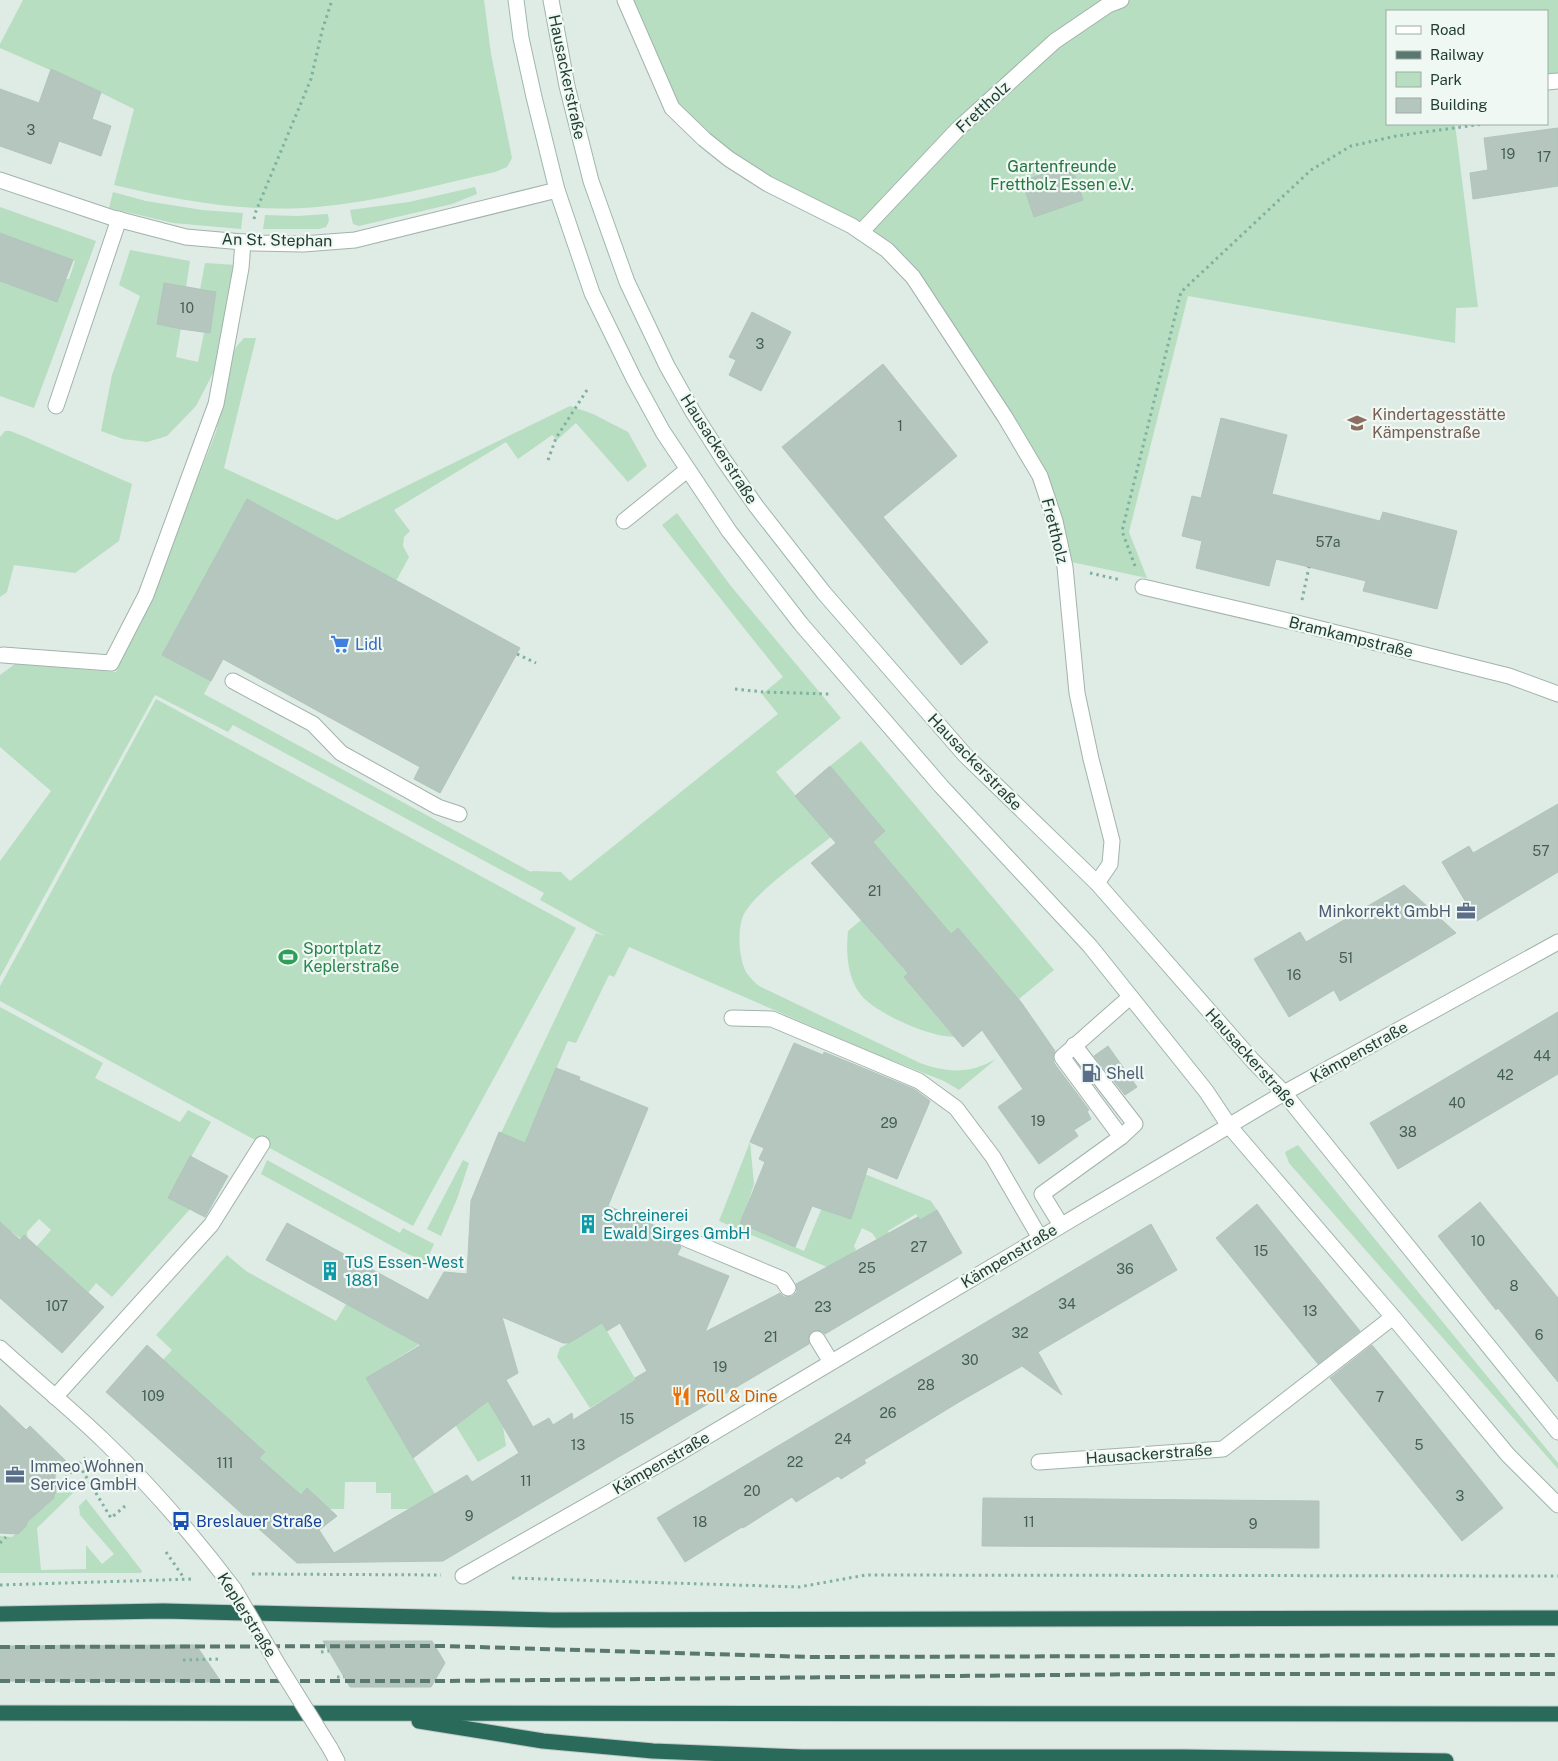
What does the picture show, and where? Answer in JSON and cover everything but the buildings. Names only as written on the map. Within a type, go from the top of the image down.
[{"type":"highway","points":[[0,1614],[163,1611],[553,1620],[1558,1618]]},
{"type":"highway","points":[[0,1713],[1558,1714]]},
{"type":"highway","points":[[376,1713],[543,1741],[653,1751],[802,1757],[1446,1761]]},
{"type":"street","points":[[516,0],[521,38],[557,190],[592,293],[634,379],[663,432],[729,531],[800,624],[941,786],[1090,946],[1210,1096],[1230,1127],[1508,1454],[1558,1506]]},
{"type":"street","name":"Hausackerstraße","points":[[551,0],[567,86],[591,181],[627,282],[667,366],[693,412],[756,506],[824,593],[965,755],[1097,882],[1253,1061],[1284,1093],[1558,1432]]},
{"type":"street","name":"Frettholz","points":[[625,0],[672,108],[704,139],[729,159],[768,184],[861,232],[887,250],[912,277],[991,395],[1040,476],[1055,521],[1065,567],[1077,693],[1091,759],[1112,841],[1110,864],[1097,882]]},
{"type":"street","name":"Frettholz","points":[[861,232],[958,129],[1055,41],[1108,5],[1121,0]]},
{"type":"street","name":"An St. Stephan","points":[[0,180],[119,220],[186,237],[303,244],[355,240],[557,190]]},
{"type":"street","points":[[56,406],[119,220]]},
{"type":"street","points":[[3,655],[111,663],[146,596],[216,404],[241,268],[248,242]]},
{"type":"street","points":[[624,521],[687,470]]},
{"type":"street","name":"Bramkampstraße","points":[[1143,587],[1509,676],[1558,694]]},
{"type":"street","points":[[233,681],[313,724],[341,753],[438,807],[460,814]]},
{"type":"street","name":"Kämpenstraße","points":[[463,1576],[679,1453],[1061,1225],[1230,1127],[1284,1093],[1558,942]]},
{"type":"street","points":[[1061,1225],[1042,1194],[1121,1137],[1062,1057],[1130,997]]},
{"type":"street","points":[[732,1018],[772,1019],[919,1082],[934,1092],[956,1108],[993,1157],[1040,1238]]},
{"type":"street","points":[[55,1397],[211,1225],[262,1144]]},
{"type":"street","points":[[684,1238],[782,1279],[788,1288]]},
{"type":"street","name":"Hausackerstraße","points":[[1039,1462],[1223,1449],[1393,1317]]},
{"type":"street","points":[[817,1339],[831,1362]]},
{"type":"street","name":"Keplerstraße","points":[[0,1348],[103,1440],[181,1521],[234,1589],[277,1663],[334,1754]]},
{"type":"path","points":[[248,242],[253,229],[256,211],[311,79],[322,31],[332,0]]},
{"type":"path","points":[[1143,587],[1122,531],[1181,292],[1311,170],[1351,146],[1396,136],[1476,125]]},
{"type":"path","points":[[548,460],[556,438],[588,390]]},
{"type":"path","points":[[1297,623],[1309,567]]},
{"type":"path","points":[[1096,574],[1119,579]]},
{"type":"path","points":[[516,654],[536,664]]},
{"type":"path","points":[[735,690],[830,694]]},
{"type":"path","points":[[56,1488],[103,1440]]},
{"type":"path","points":[[79,1465],[111,1518],[125,1506]]},
{"type":"path","points":[[0,1542],[6,1537]]},
{"type":"path","points":[[166,1552],[185,1579]]},
{"type":"path","points":[[0,1585],[212,1579],[234,1573],[463,1576]]},
{"type":"path","points":[[510,1578],[799,1587],[866,1575],[1558,1576]]},
{"type":"path","points":[[322,1652],[329,1651]]},
{"type":"path","points":[[183,1660],[222,1659]]},
{"type":"path","points":[[337,1677],[344,1677]]},
{"type":"green space","points":[[23,0],[484,0],[491,54],[512,158],[507,167],[495,172],[384,197],[317,207],[240,207],[189,201],[114,185],[134,109],[0,48],[0,44]]},
{"type":"green space","name":"Gartenfreunde Frettholz Essen e.V.","points":[[630,0],[1558,0],[1558,79],[1548,80],[1548,10],[1386,10],[1386,125],[1455,125],[1478,307],[1456,308],[1455,343],[1188,296],[1129,532],[1147,578],[1067,561],[1044,472],[1010,410],[915,271],[888,241],[854,221],[771,179],[731,154],[677,107]]},
{"type":"green space","points":[[475,187],[477,194],[452,204],[359,226],[353,224],[350,210],[409,202]]},
{"type":"green space","points":[[113,192],[146,201],[202,210],[243,213],[241,229],[173,223],[109,208]]},
{"type":"green space","points":[[0,207],[96,241],[34,408],[0,396],[0,281],[57,302],[66,279],[69,279],[75,261],[0,233]]},
{"type":"green space","points":[[328,214],[329,221],[326,227],[319,229],[263,229],[265,215],[297,216]]},
{"type":"green space","points":[[130,250],[190,261],[186,287],[164,284],[157,324],[181,328],[176,357],[198,362],[204,333],[210,333],[216,293],[200,290],[205,263],[236,265],[214,371],[196,406],[167,436],[147,442],[123,439],[101,431],[112,375],[140,296],[119,285]]},
{"type":"green space","points":[[244,338],[256,338],[224,468],[337,520],[570,406],[593,414],[628,432],[647,466],[628,482],[576,423],[557,440],[552,435],[518,459],[506,442],[394,510],[410,531],[404,537],[403,546],[409,557],[396,581],[163,655],[211,681],[204,694],[531,872],[561,872],[570,881],[778,714],[762,694],[783,677],[662,525],[677,513],[730,585],[841,718],[776,772],[831,837],[770,885],[758,896],[743,916],[740,950],[745,971],[759,986],[920,1063],[940,1069],[959,1070],[977,1067],[996,1059],[959,1090],[944,1081],[878,1055],[629,947],[614,977],[609,975],[576,1043],[568,1041],[535,1119],[542,1150],[501,1133],[596,933],[605,936],[540,900],[544,893],[233,725],[228,732],[155,695],[0,977],[0,861],[51,791],[0,747],[0,675],[15,664],[116,672],[160,574],[216,432],[229,363],[236,347]]},
{"type":"green space","points":[[5,431],[23,436],[132,484],[119,541],[75,573],[14,565],[7,592],[0,597],[0,437]]},
{"type":"green space","name":"Sportplatz Keplerstraße","points":[[156,699],[576,928],[413,1226],[0,1001],[0,986]]},
{"type":"green space","points":[[861,741],[1054,970],[1019,999],[958,928],[951,934],[873,842],[885,831],[830,766]]},
{"type":"green space","points":[[861,920],[908,973],[904,977],[954,1037],[926,1031],[893,1018],[872,1005],[858,991],[849,970],[847,939],[848,931]]},
{"type":"green space","points":[[0,1007],[103,1063],[95,1078],[180,1122],[188,1110],[211,1122],[191,1157],[189,1157],[169,1198],[190,1209],[112,1297],[96,1283],[88,1293],[31,1253],[51,1230],[39,1219],[27,1232],[28,1244],[5,1227],[0,1230]]},
{"type":"green space","points":[[750,1142],[754,1184],[747,1205],[795,1247],[804,1251],[840,1164],[931,1201],[937,1210],[920,1220],[916,1214],[877,1240],[872,1233],[862,1228],[854,1246],[856,1250],[831,1274],[827,1267],[719,1221]]},
{"type":"green space","points":[[1298,1145],[1558,1463],[1558,1469],[1289,1163],[1285,1152]]},
{"type":"green space","points":[[267,1160],[400,1233],[403,1228],[434,1244],[426,1262],[403,1252],[261,1174]]},
{"type":"green space","points":[[463,1160],[469,1163],[457,1199],[441,1236],[427,1229]]},
{"type":"green space","points":[[227,1255],[246,1271],[336,1321],[346,1304],[420,1344],[366,1378],[435,1494],[426,1509],[391,1509],[391,1493],[376,1493],[376,1482],[345,1482],[344,1509],[319,1509],[259,1458],[265,1452],[163,1360],[172,1350],[156,1335]]},
{"type":"green space","points":[[602,1323],[636,1380],[590,1408],[557,1357],[560,1348]]},
{"type":"green space","points":[[488,1401],[503,1427],[506,1446],[478,1462],[453,1421]]},
{"type":"green space","points":[[74,1492],[37,1528],[41,1570],[86,1569],[86,1545],[102,1564],[114,1554],[80,1515],[79,1506],[86,1499],[142,1571],[141,1573],[0,1573],[0,1536],[12,1537],[18,1534],[42,1507],[45,1507],[54,1498],[56,1493]]},
{"type":"railway","points":[[0,1647],[444,1646],[810,1657],[1558,1655]]},
{"type":"railway","points":[[0,1681],[446,1681],[1157,1674],[1558,1674]]},
{"type":"place","name":"Kindertagesstätte Kämpenstraße","points":[[1357,423]]},
{"type":"place","name":"Lidl","points":[[340,644]]},
{"type":"place","name":"Minkorrekt GmbH","points":[[1466,911]]},
{"type":"place","name":"Sportplatz Keplerstraße","points":[[288,957]]},
{"type":"place","name":"Shell","points":[[1091,1073]]},
{"type":"place","name":"Schreinerei Ewald Sirges GmbH","points":[[588,1224]]},
{"type":"place","name":"TuS Essen-West 1881","points":[[330,1271]]},
{"type":"place","name":"Roll & Dine","points":[[681,1396]]},
{"type":"place","name":"Immeo Wohnen Service GmbH","points":[[15,1475]]},
{"type":"place","name":"Breslauer Straße","points":[[181,1521]]}]
